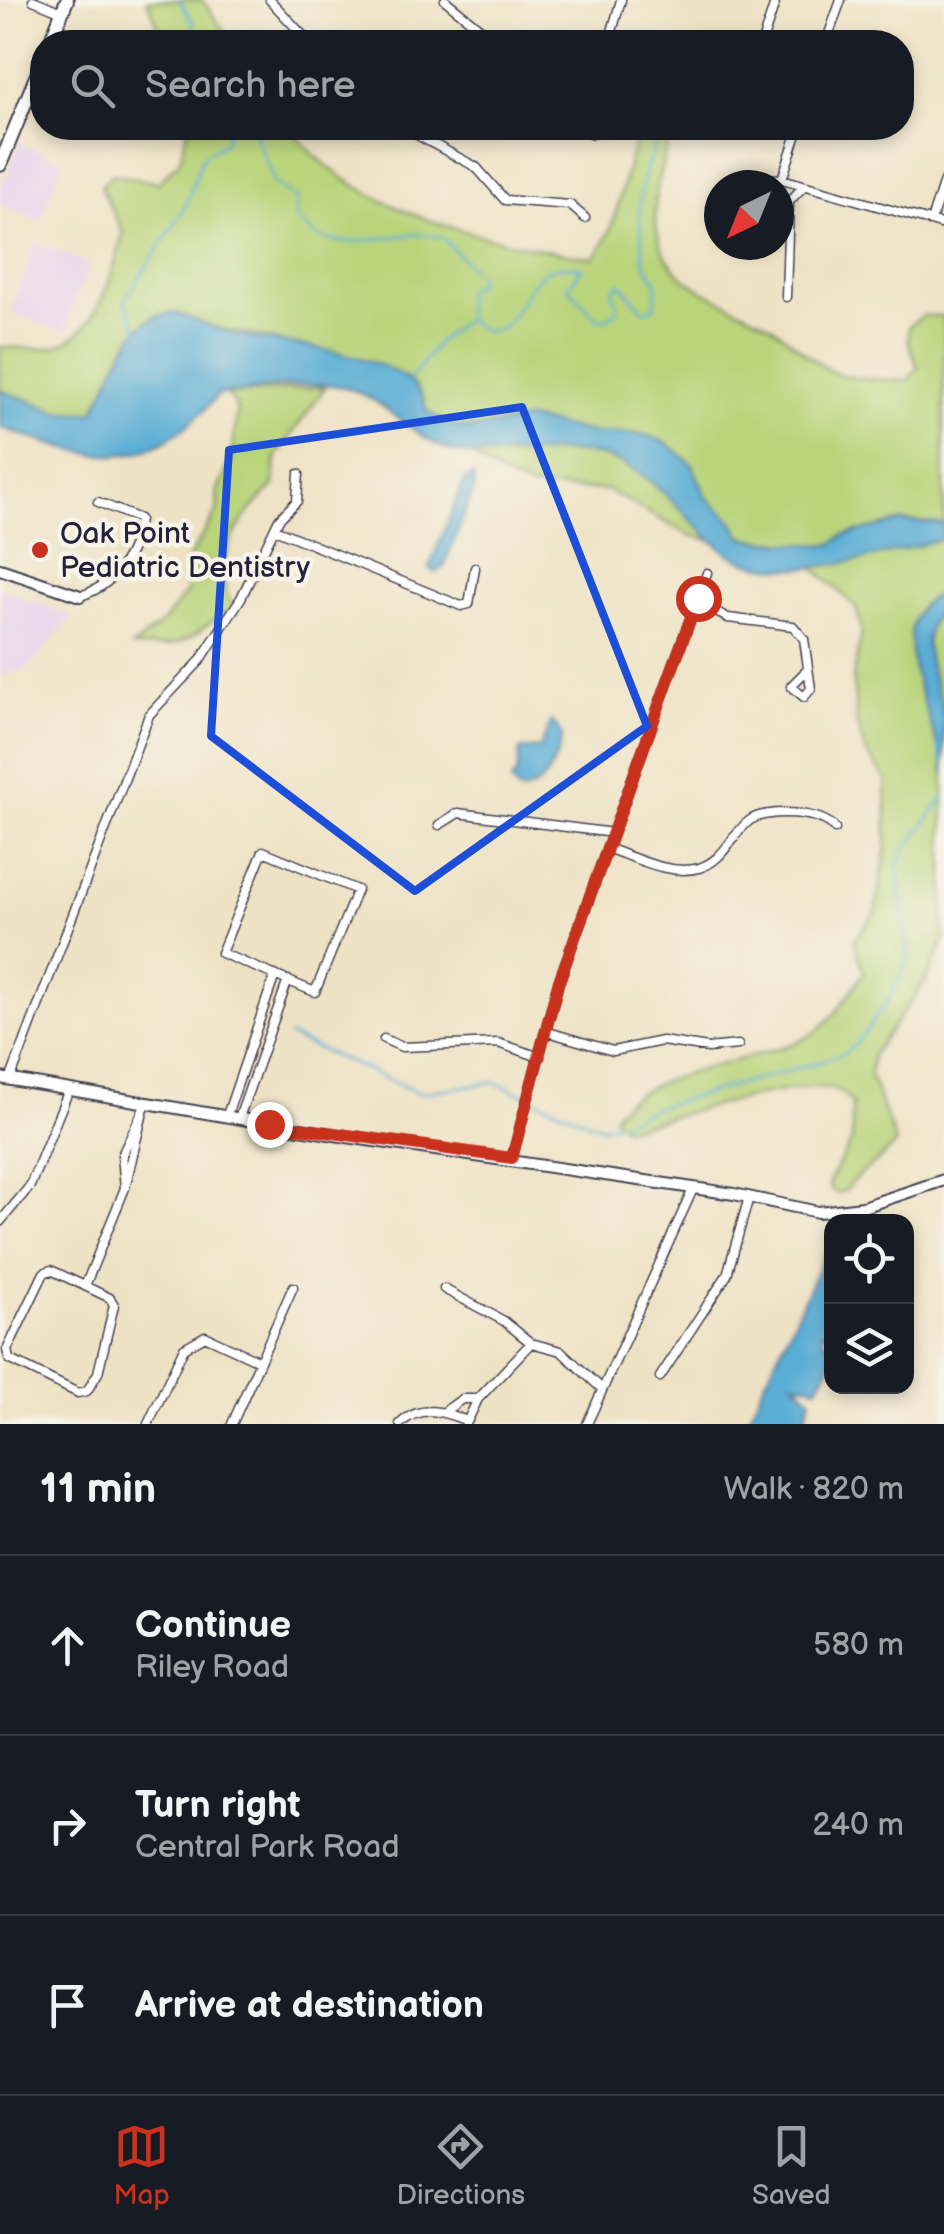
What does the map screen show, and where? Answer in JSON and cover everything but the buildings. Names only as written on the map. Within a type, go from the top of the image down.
[{"type":"main road","points":[[55,30],[65,6]]},
{"type":"main road","points":[[0,165],[30,91]]},
{"type":"street","points":[[33,0],[65,6]]},
{"type":"street","points":[[270,0],[298,30]]},
{"type":"street","points":[[445,0],[483,30]]},
{"type":"street","points":[[766,30],[776,0]]},
{"type":"street","points":[[830,30],[841,0]]},
{"type":"street","points":[[612,30],[619,1]]},
{"type":"street","points":[[426,140],[476,167],[505,200],[570,205],[585,218]]},
{"type":"street","points":[[785,170],[794,140]]},
{"type":"street","points":[[931,221],[944,181]]},
{"type":"street","points":[[794,183],[944,225]]},
{"type":"street","points":[[794,197],[804,186]]},
{"type":"street","points":[[786,297],[787,260]]},
{"type":"street","points":[[299,474],[296,501],[279,519],[208,650],[149,714],[5,1079],[144,1108],[233,1116],[512,1158],[818,1212],[863,1207],[944,1180]]},
{"type":"street","points":[[0,569],[80,596],[102,586],[117,573],[138,536],[139,519],[98,502]]},
{"type":"street","points":[[276,530],[462,606],[474,596],[475,568]]},
{"type":"street","points":[[512,1158],[558,984],[707,572]]},
{"type":"street","points":[[696,602],[728,618],[793,626],[804,639],[805,672]]},
{"type":"street","points":[[609,848],[660,866],[696,869],[724,853],[757,816],[802,812],[828,820],[835,829]]},
{"type":"street","points":[[438,826],[458,813],[587,826],[613,833]]},
{"type":"street","points":[[263,850],[357,890],[315,992],[288,980],[221,953],[263,850]]},
{"type":"street","points":[[233,1116],[275,975]]},
{"type":"street","points":[[233,1116],[288,980]]},
{"type":"street","points":[[548,1032],[613,1051],[662,1042],[708,1048],[738,1045]]},
{"type":"street","points":[[384,1039],[402,1047],[498,1043],[540,1057]]},
{"type":"street","points":[[0,1222],[30,1186],[68,1092]]},
{"type":"street","points":[[85,1286],[125,1188],[122,1155],[144,1108]]},
{"type":"street","points":[[587,1424],[693,1189]]},
{"type":"street","points":[[660,1377],[728,1275],[748,1197]]},
{"type":"street","points":[[51,1270],[85,1286],[114,1305],[98,1373],[86,1392],[78,1393],[9,1359],[8,1350],[44,1273],[51,1270]]},
{"type":"street","points":[[232,1424],[293,1288]]},
{"type":"street","points":[[444,1290],[504,1321],[531,1343],[561,1351],[602,1389]]},
{"type":"street","points":[[148,1424],[184,1348],[205,1336],[259,1362]]},
{"type":"street","points":[[400,1424],[421,1411],[444,1412],[466,1422],[478,1398],[531,1343]]},
{"type":"street","points":[[444,1412],[462,1399],[478,1398]]},
{"type":"highlighted area","points":[[522,407],[647,726],[415,891],[211,736],[229,450]]},
{"type":"shaded area","points":[[19,143],[62,161],[41,220],[0,205],[0,191]]},
{"type":"shaded area","points":[[36,243],[89,264],[64,332],[11,312]]},
{"type":"shaded area","points":[[0,589],[72,616],[28,669],[0,675]]},
{"type":"green space","points":[[147,0],[202,0],[223,30],[160,30]]},
{"type":"green space","points":[[185,140],[301,140],[317,158],[350,182],[428,220],[513,243],[593,258],[610,230],[637,140],[670,140],[657,191],[658,234],[664,253],[695,286],[770,325],[831,371],[858,378],[907,381],[918,368],[908,340],[909,326],[923,316],[944,316],[944,941],[926,981],[872,1055],[870,1075],[896,1143],[845,1191],[837,1193],[830,1189],[829,1181],[852,1141],[852,1103],[841,1092],[825,1088],[770,1093],[625,1128],[613,1117],[625,1102],[671,1079],[802,1040],[837,1011],[864,973],[854,939],[875,914],[887,845],[886,779],[866,752],[857,725],[853,678],[862,631],[856,607],[814,568],[784,556],[689,535],[607,490],[530,488],[502,476],[471,455],[426,411],[409,381],[371,362],[156,314],[138,330],[93,412],[61,412],[0,390],[0,347],[42,349],[65,343],[79,333],[100,303],[123,233],[101,187],[112,174],[158,183],[180,160]]},
{"type":"green space","points":[[325,387],[276,457],[274,486],[244,519],[229,547],[224,577],[236,613],[223,613],[173,645],[132,647],[162,623],[187,592],[186,563],[218,510],[217,492],[231,461],[237,409],[228,394]]},
{"type":"water","points":[[176,313],[242,336],[319,348],[378,364],[402,376],[419,391],[426,411],[453,426],[472,429],[529,419],[593,433],[642,434],[667,443],[692,464],[707,498],[733,521],[741,536],[786,543],[833,544],[842,536],[902,521],[944,524],[944,539],[832,565],[772,568],[746,562],[724,550],[650,481],[621,463],[585,453],[490,456],[454,451],[423,437],[368,397],[340,386],[287,386],[218,395],[192,422],[167,440],[142,451],[118,455],[64,448],[0,427],[0,390],[61,412],[93,412],[134,335],[159,315]]},
{"type":"water","points":[[473,475],[475,487],[444,566],[436,573],[429,568],[465,479]]},
{"type":"water","points":[[944,592],[944,606],[933,619],[927,646],[944,719],[944,775],[911,649],[912,625],[922,605]]},
{"type":"water","points":[[552,721],[562,735],[554,762],[537,785],[520,792],[511,782],[517,773],[520,750],[540,748]]},
{"type":"water","points":[[824,1257],[824,1376],[818,1387],[794,1382],[811,1398],[804,1424],[745,1424]]},
{"type":"waterway","points":[[179,0],[194,24],[191,30]]},
{"type":"waterway","points":[[139,332],[125,300],[185,208],[203,155],[225,140]]},
{"type":"waterway","points":[[257,140],[275,184],[298,200],[294,213],[308,230],[324,239],[362,241],[403,235],[443,238],[477,275],[478,282],[465,293],[466,318]]},
{"type":"waterway","points":[[466,319],[484,331],[502,328],[533,282],[551,268],[564,266],[582,268],[568,287],[595,317],[606,320],[618,310],[613,290],[620,283],[643,310],[655,308],[657,283],[644,261],[639,210],[643,178],[657,140]]},
{"type":"waterway","points":[[410,380],[439,341],[465,320]]},
{"type":"waterway","points":[[937,745],[944,763]]},
{"type":"waterway","points":[[289,1036],[419,1093],[494,1082],[601,1127],[650,1109],[845,1053],[890,998],[909,958],[898,868],[902,854],[944,798]]},
{"type":"place","name":"Oak Point Pediatric Dentistry","points":[[40,550]]},
{"type":"route","points":[[269,1124],[512,1158],[535,1084],[558,984],[648,745],[698,598]]}]
